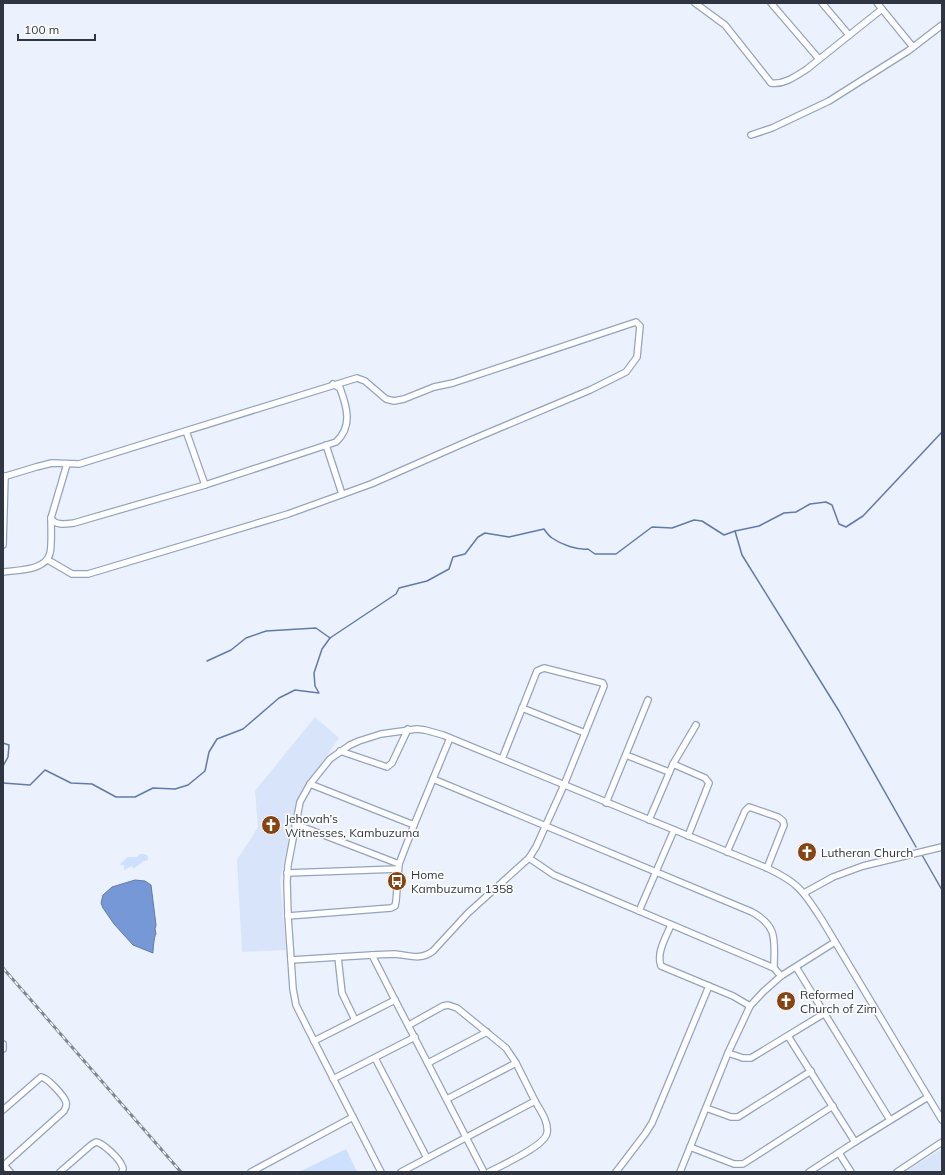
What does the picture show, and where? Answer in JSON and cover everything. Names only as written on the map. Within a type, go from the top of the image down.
[{"type":"street","points":[[695,3],[725,25],[771,83],[780,83],[796,76],[820,59],[882,9]]},
{"type":"street","points":[[771,3],[820,59]]},
{"type":"street","points":[[822,3],[849,35]]},
{"type":"street","points":[[877,3],[913,47]]},
{"type":"street","points":[[751,135],[772,128],[829,101],[881,69],[942,25]]},
{"type":"street","points":[[3,545],[4,477],[52,463],[79,464],[333,384],[357,378],[365,381],[386,399],[404,399],[434,387],[453,383],[636,322],[640,326],[637,357],[626,372],[590,390],[371,484],[288,514],[88,574],[72,574],[48,560]]},
{"type":"street","points":[[51,518],[52,521],[56,523],[74,523],[205,485],[336,442],[343,436],[346,428],[347,414],[340,388],[333,384]]},
{"type":"street","points":[[186,431],[205,485]]},
{"type":"street","points":[[326,446],[342,494]]},
{"type":"street","points":[[3,572],[32,568],[41,565],[48,560],[51,552],[51,518],[67,464]]},
{"type":"street","points":[[291,960],[392,954],[419,957],[428,955],[443,941],[468,913],[529,858],[536,847],[564,785],[604,686],[603,683],[544,668],[537,671],[502,759]]},
{"type":"street","points":[[606,803],[648,700]]},
{"type":"street","points":[[522,708],[585,733]]},
{"type":"street","points":[[649,820],[672,764],[696,725]]},
{"type":"street","points":[[340,751],[387,768],[392,763],[408,729]]},
{"type":"street","points":[[381,1172],[299,1012],[294,998],[288,916],[287,873],[300,802],[310,784],[330,759],[340,751],[368,737],[408,729],[425,730],[450,738],[767,868],[790,880],[804,893],[942,1120]]},
{"type":"street","points":[[288,916],[391,908],[395,906],[399,866],[414,825],[450,738]]},
{"type":"street","points":[[626,755],[669,772]]},
{"type":"street","points":[[672,764],[705,778],[709,783],[688,836]]},
{"type":"street","points":[[433,779],[545,827],[752,912],[764,920],[772,931],[774,937],[774,968]]},
{"type":"street","points":[[310,784],[414,825]]},
{"type":"street","points":[[727,852],[745,811],[749,807],[778,817],[784,824],[767,868]]},
{"type":"street","points":[[295,824],[399,866]]},
{"type":"street","points":[[639,912],[674,830]]},
{"type":"street","points":[[804,893],[833,877],[863,866],[942,847]]},
{"type":"street","points":[[529,858],[554,875],[774,968],[781,976]]},
{"type":"street","points":[[287,873],[399,866]]},
{"type":"street","points":[[671,925],[660,954],[659,962],[661,966],[733,996],[750,1006]]},
{"type":"street","points":[[680,1172],[728,1053],[750,1006],[781,976],[835,942]]},
{"type":"street","points":[[372,955],[484,1172]]},
{"type":"street","points":[[338,957],[342,993],[355,1020]]},
{"type":"street","points":[[796,967],[890,1120]]},
{"type":"street","points":[[616,1172],[652,1123],[709,986]]},
{"type":"street","points":[[314,1041],[395,1000]]},
{"type":"street","points":[[409,1026],[439,1007],[448,1005],[457,1008],[506,1048],[516,1063],[545,1122],[547,1133],[545,1138],[538,1146],[489,1172]]},
{"type":"street","points":[[728,1053],[743,1058],[751,1058],[825,1013]]},
{"type":"street","points":[[428,1062],[487,1032]]},
{"type":"street","points":[[788,1036],[855,1142]]},
{"type":"street","points":[[333,1079],[414,1037]]},
{"type":"street","points":[[3,1044],[3,1049]]},
{"type":"street","points":[[375,1058],[427,1158]]},
{"type":"street","points":[[447,1099],[516,1063]]},
{"type":"street","points":[[706,1108],[731,1117],[738,1117],[811,1071]]},
{"type":"street","points":[[3,1110],[42,1077],[47,1079],[54,1086],[65,1099],[66,1104],[64,1111],[3,1165],[10,1172]]},
{"type":"street","points":[[809,1172],[928,1097]]},
{"type":"street","points":[[401,1172],[535,1101]]},
{"type":"street","points":[[690,1147],[734,1164],[743,1164],[833,1106]]},
{"type":"street","points":[[251,1172],[353,1117]]},
{"type":"street","points":[[60,1172],[96,1142],[104,1145],[121,1164],[123,1168],[122,1172]]},
{"type":"street","points":[[897,1172],[942,1142]]},
{"type":"street","points":[[839,1153],[851,1172]]},
{"type":"shaded area","points":[[315,717],[339,738],[298,797],[280,880],[286,950],[242,952],[237,860],[258,827],[255,791]]},
{"type":"shaded area","points":[[140,854],[148,856],[148,860],[144,861],[133,869],[132,866],[124,870],[124,865],[120,865],[128,857],[137,857]]},
{"type":"shaded area","points":[[346,1149],[357,1172],[299,1172]]},
{"type":"shaded area","points":[[942,1149],[942,1172],[905,1172]]},
{"type":"water","points":[[135,880],[145,881],[151,885],[156,925],[153,953],[133,945],[114,924],[101,903],[103,895],[112,887]]},
{"type":"waterway","points":[[3,783],[30,785],[45,770],[71,783],[92,784],[116,797],[135,797],[153,788],[175,789],[188,785],[205,771],[209,752],[217,739],[243,729],[279,698],[295,690],[319,693],[315,686],[314,673],[322,649],[330,638],[396,594],[399,588],[427,581],[449,569],[453,557],[465,554],[478,537],[485,533],[509,537],[544,529],[552,538],[560,543],[579,549],[588,549],[595,554],[616,554],[652,527],[672,528],[694,520],[702,521],[724,535],[759,526],[784,513],[796,512],[810,504],[826,502],[832,505],[839,524],[846,527],[863,516],[942,432]]},
{"type":"waterway","points":[[735,531],[742,555],[839,711],[916,847]]},
{"type":"waterway","points":[[207,661],[231,650],[246,638],[266,631],[316,628],[330,638]]},
{"type":"waterway","points":[[3,743],[9,745],[8,757],[3,766]]},
{"type":"waterway","points":[[922,855],[942,890]]},
{"type":"railway","points":[[3,968],[181,1172]]},
{"type":"place","name":"Jehovah’s Witnesses, Kambuzuma","points":[[271,825]]},
{"type":"place","name":"Lutheran Church","points":[[807,852]]},
{"type":"place","name":"Home Kambuzuma 1358","points":[[397,881]]},
{"type":"place","name":"Reformed Church of Zim","points":[[786,1001]]}]
